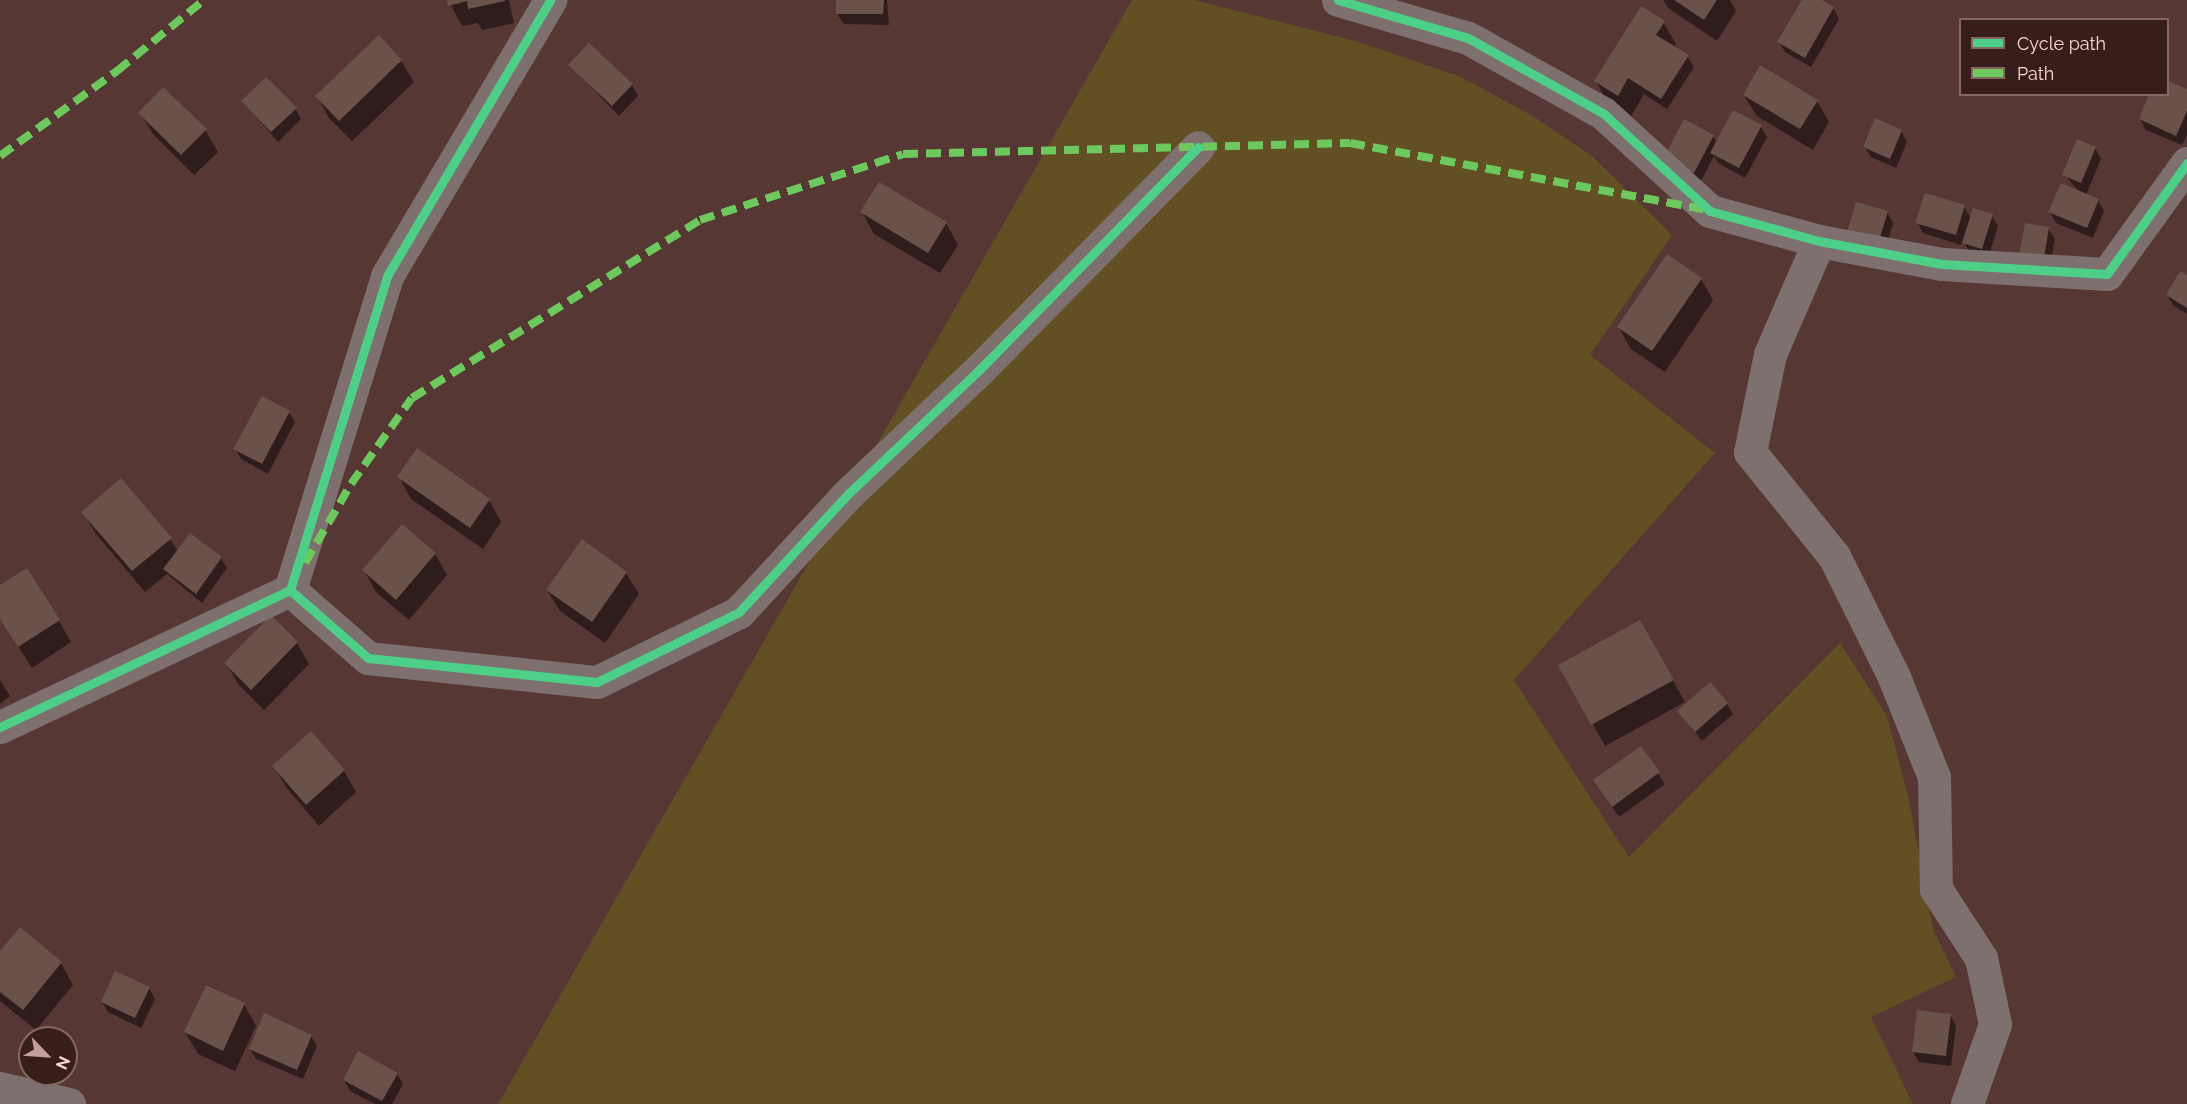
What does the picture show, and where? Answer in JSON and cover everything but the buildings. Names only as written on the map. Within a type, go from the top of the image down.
[{"type":"street","points":[[0,727],[291,590],[387,276],[550,0]]},
{"type":"street","points":[[1338,0],[1468,38],[1603,113],[1710,211],[1819,241],[1942,264],[2107,274],[2187,163]]},
{"type":"street","points":[[291,590],[368,658],[597,682],[739,612],[849,493],[980,369],[1198,147]]},
{"type":"street","points":[[1819,241],[1770,354],[1750,452],[1834,556],[1894,677],[1934,777],[1936,889],[1981,958],[1995,1024],[1967,1104]]},
{"type":"street","points":[[0,1088],[69,1104]]},
{"type":"shaded area","points":[[1132,0],[1194,0],[1359,42],[1461,77],[1533,116],[1592,156],[1672,235],[1590,355],[1715,453],[1514,680],[1629,857],[1840,643],[1887,716],[1909,800],[1933,929],[1956,977],[1871,1017],[1913,1104],[498,1104]]},
{"type":"marked path","points":[[0,156],[117,71],[204,0]]},
{"type":"marked path","points":[[305,563],[351,484],[412,398],[700,220],[903,154],[1350,143],[1708,210]]},
{"type":"cycle path","points":[[0,727],[290,590],[387,276],[550,0]]},
{"type":"cycle path","points":[[1338,0],[1468,38],[1603,113],[1710,211],[1819,241],[1942,264],[2107,274],[2187,163]]},
{"type":"cycle path","points":[[290,590],[368,658],[597,682],[739,612],[849,493],[980,369],[1198,147]]}]
